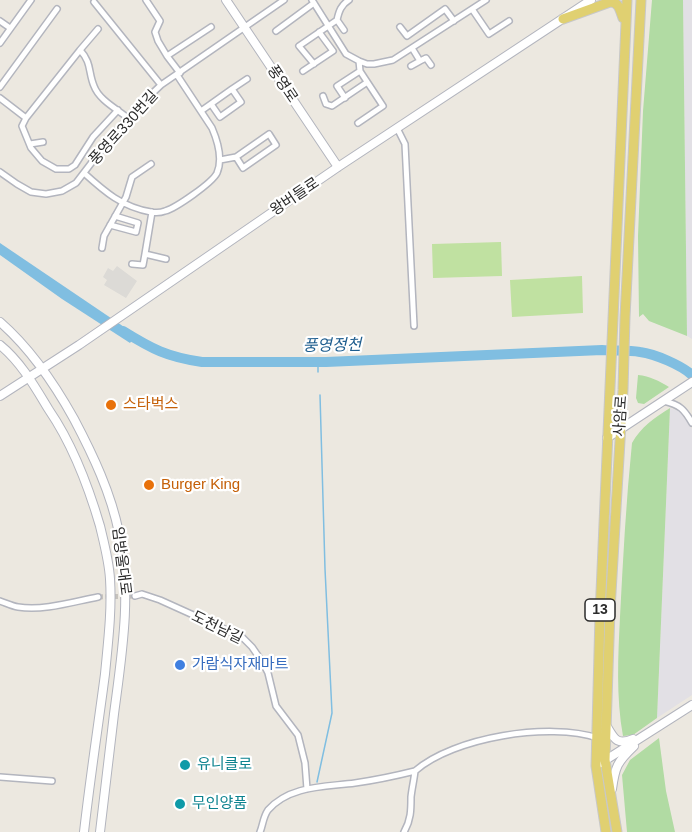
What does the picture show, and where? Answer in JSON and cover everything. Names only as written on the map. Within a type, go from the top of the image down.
[{"type":"main road","name":"풍영로","points":[[226,0],[338,167]]},
{"type":"main road","name":"왕버들로","points":[[0,396],[79,345],[338,167],[591,0]]},
{"type":"main road","name":"사암로","points":[[606,832],[598,738],[600,615],[627,0]]},
{"type":"main road","name":"사암로","points":[[617,832],[611,796],[601,763],[606,725],[642,0]]},
{"type":"main road","points":[[563,19],[612,2],[620,8],[626,27]]},
{"type":"main road","name":"임방울대로","points":[[0,322],[17,336],[43,369],[86,440],[115,518],[124,565],[126,617],[100,832]]},
{"type":"main road","name":"임방울대로","points":[[0,345],[10,354],[28,378],[62,429],[81,468],[105,544],[110,576],[111,622],[84,832]]},
{"type":"main road","points":[[607,438],[692,382]]},
{"type":"main road","points":[[601,763],[692,705]]},
{"type":"main road","points":[[606,725],[615,739],[621,742],[647,734]]},
{"type":"main road","points":[[611,796],[617,764],[647,734]]},
{"type":"street","points":[[0,43],[31,0]]},
{"type":"street","points":[[84,173],[114,199],[159,213],[169,210],[208,183],[217,173],[220,160],[216,137],[158,41],[155,32],[160,21],[146,0]]},
{"type":"street","name":"풍영로330번길","points":[[0,172],[31,192],[46,194],[62,191],[76,183],[112,136],[161,85],[284,0]]},
{"type":"street","points":[[314,64],[299,46],[337,20],[342,2],[349,0]]},
{"type":"street","points":[[276,31],[313,2],[346,54],[367,64],[386,62],[393,60],[486,0]]},
{"type":"street","points":[[94,2],[161,85]]},
{"type":"street","points":[[0,87],[57,9]]},
{"type":"street","points":[[400,27],[407,36],[445,9],[454,21]]},
{"type":"street","points":[[472,9],[489,34],[508,21]]},
{"type":"street","points":[[337,20],[344,30]]},
{"type":"street","points":[[0,21],[10,28]]},
{"type":"street","points":[[167,56],[211,27]]},
{"type":"street","points":[[98,29],[22,126],[30,144],[42,161],[56,169],[69,169],[75,165],[93,137],[118,110]]},
{"type":"street","points":[[303,71],[333,51],[319,32]]},
{"type":"street","points":[[412,48],[420,61]]},
{"type":"street","points":[[80,50],[91,69],[94,87],[104,100],[128,118]]},
{"type":"street","points":[[411,66],[426,57],[431,65]]},
{"type":"street","points":[[358,123],[383,106],[366,83],[360,71],[359,61]]},
{"type":"street","points":[[345,98],[337,86],[360,71]]},
{"type":"street","points":[[201,111],[247,79]]},
{"type":"street","points":[[323,96],[326,104],[332,106],[366,83]]},
{"type":"street","points":[[211,104],[220,117],[241,102],[232,89]]},
{"type":"street","points":[[0,98],[27,118]]},
{"type":"street","points":[[397,128],[405,144],[414,326]]},
{"type":"street","points":[[220,160],[236,158],[269,134],[276,145],[243,168],[236,158]]},
{"type":"street","points":[[30,144],[43,142]]},
{"type":"street","points":[[102,248],[104,236],[123,203],[132,177],[151,164]]},
{"type":"street","points":[[132,264],[143,265],[152,212]]},
{"type":"street","points":[[110,225],[136,232],[138,223],[116,216]]},
{"type":"street","points":[[145,254],[166,259]]},
{"type":"street","points":[[664,401],[679,405],[692,423]]},
{"type":"street","name":"도천남길","points":[[135,596],[142,594],[160,600],[242,637],[249,643],[268,673],[276,706],[298,735],[305,763],[307,789]]},
{"type":"street","points":[[0,601],[18,607],[35,608],[98,597]]},
{"type":"street","points":[[260,832],[270,808],[289,795],[307,789],[390,778],[415,771],[426,762],[455,748],[520,733],[557,731],[586,734],[598,738]]},
{"type":"street","points":[[404,832],[411,812],[415,771]]},
{"type":"street","points":[[0,777],[52,781]]},
{"type":"shaded area","points":[[683,0],[692,0],[692,339],[687,336]]},
{"type":"shaded area","points":[[117,266],[137,281],[126,298],[104,285],[107,280],[103,277],[108,268],[113,271]]},
{"type":"shaded area","points":[[670,408],[682,412],[692,429],[692,695],[657,718]]},
{"type":"green space","points":[[652,0],[683,0],[687,336],[649,321],[643,314],[639,317],[638,236],[643,111]]},
{"type":"green space","points":[[501,242],[502,276],[433,278],[432,244]]},
{"type":"green space","points":[[582,276],[583,313],[512,317],[510,280]]},
{"type":"green space","points":[[638,375],[654,379],[669,387],[644,404],[638,403],[636,398]]},
{"type":"green space","points":[[670,408],[657,718],[633,735],[623,736],[618,692],[619,647],[632,443],[648,423]]},
{"type":"green space","points":[[659,738],[666,791],[675,832],[627,832],[622,775],[630,760]]},
{"type":"water","points":[[0,243],[136,335],[130,343],[62,299],[0,255]]},
{"type":"waterway","name":"풍영정천","points":[[123,331],[160,351],[179,358],[202,362],[326,362],[602,350],[635,351],[653,355],[675,364],[692,375]]},
{"type":"waterway","points":[[318,362],[318,372]]},
{"type":"waterway","points":[[317,782],[332,713],[320,395]]},
{"type":"tunnel","points":[[98,597],[135,596]]},
{"type":"place","name":"스타벅스","points":[[111,405]]},
{"type":"place","name":"Burger King","points":[[149,485]]},
{"type":"place","name":"가람식자재마트","points":[[180,665]]},
{"type":"place","name":"유니클로","points":[[185,765]]},
{"type":"place","name":"무인양품","points":[[180,804]]}]
